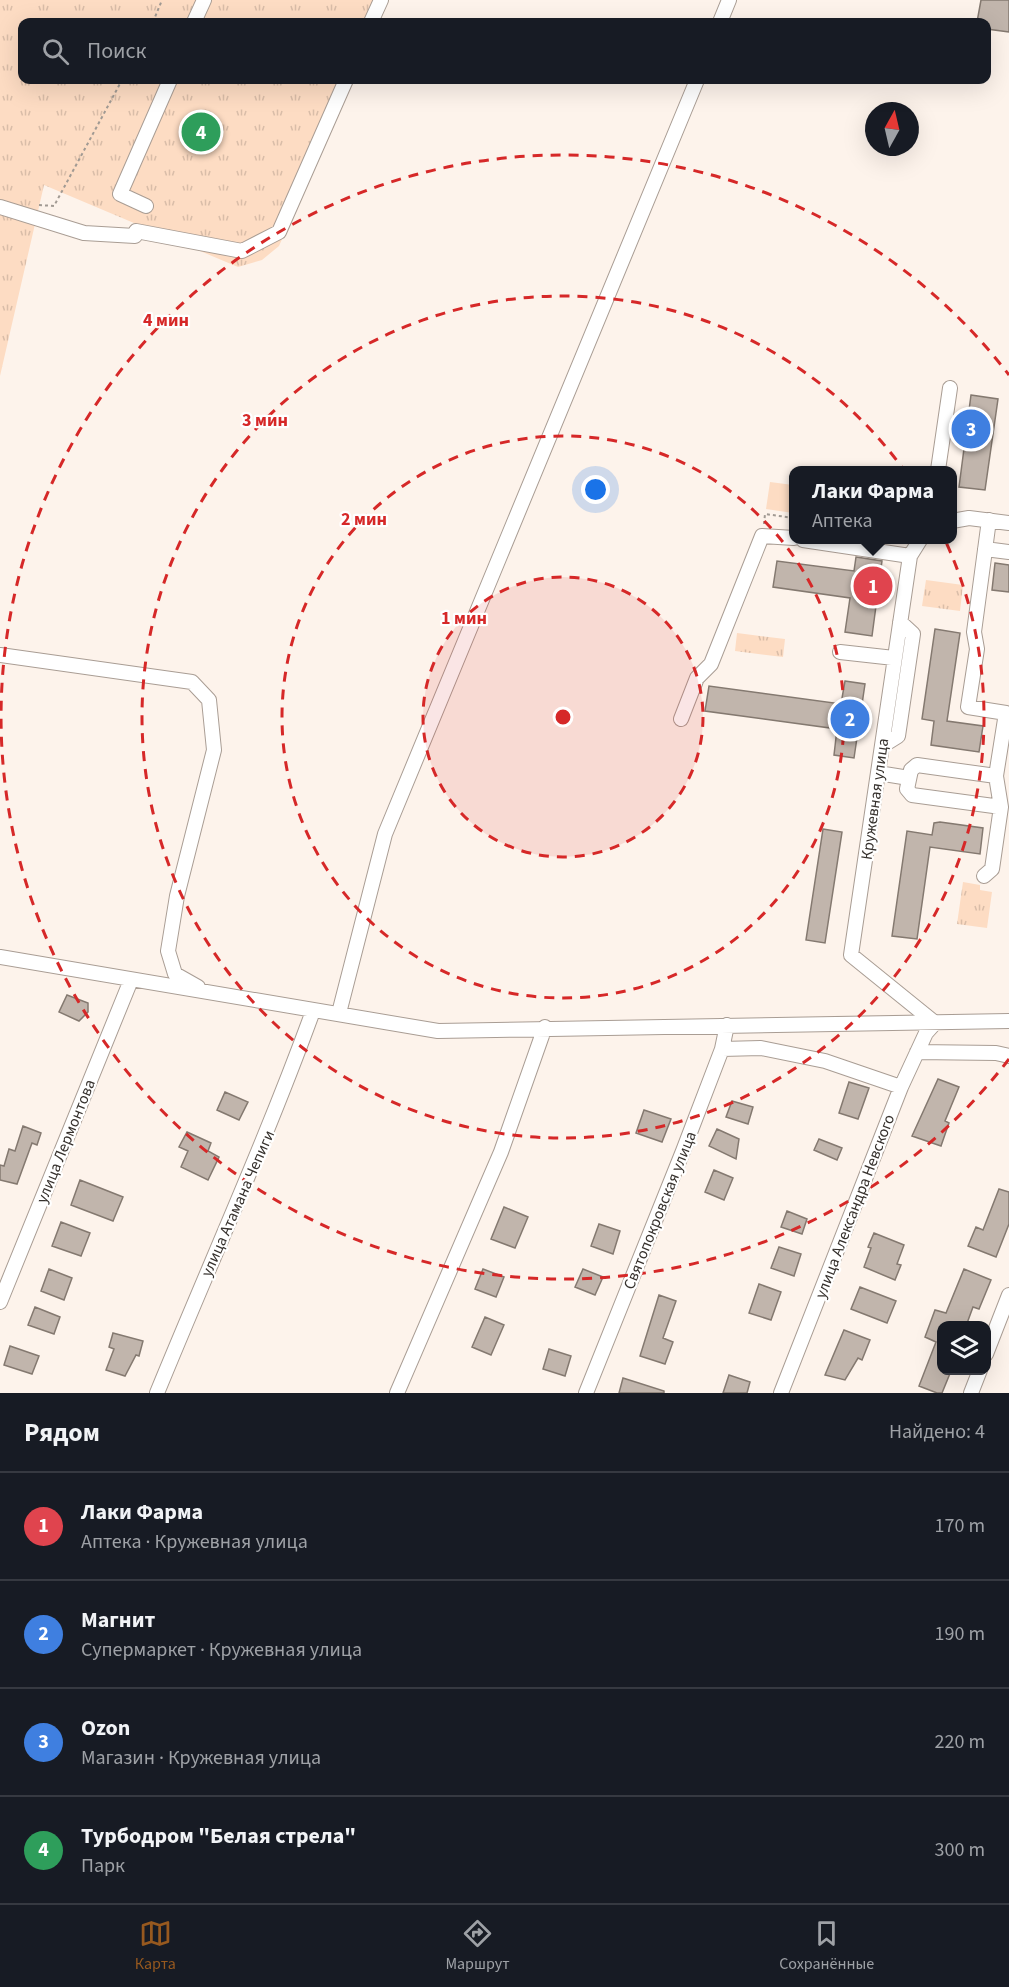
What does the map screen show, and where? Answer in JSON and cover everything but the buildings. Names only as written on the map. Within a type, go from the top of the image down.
[{"type":"street","points":[[196,18],[204,0]]},
{"type":"street","points":[[373,18],[381,0]]},
{"type":"street","points":[[722,18],[729,0]]},
{"type":"street","points":[[146,206],[120,194],[168,84]]},
{"type":"street","points":[[0,207],[84,233],[135,236],[136,231],[242,251],[279,232],[344,84]]},
{"type":"street","points":[[339,1013],[385,834],[695,84]]},
{"type":"street","points":[[939,466],[950,388]]},
{"type":"street","points":[[957,520],[969,518],[1009,523]]},
{"type":"street","points":[[984,876],[992,869],[1000,807],[996,776],[1006,713],[968,707],[977,649],[974,632],[989,520]]},
{"type":"street","points":[[681,719],[697,678],[711,664],[762,536],[789,538]]},
{"type":"street","points":[[830,544],[909,556]]},
{"type":"street","name":"Кружевная улица","points":[[917,544],[909,556],[851,955],[934,1023]]},
{"type":"street","points":[[985,549],[1009,552]]},
{"type":"street","points":[[882,746],[898,736],[910,657],[913,634],[900,622]]},
{"type":"street","points":[[840,652],[894,658]]},
{"type":"street","points":[[0,655],[192,682],[209,700],[214,750],[177,896],[168,951],[175,975],[205,991]]},
{"type":"street","points":[[996,776],[918,765],[910,770],[907,789],[912,795],[1000,807]]},
{"type":"street","points":[[878,773],[909,778]]},
{"type":"street","points":[[0,957],[438,1031],[545,1027],[1009,1021]]},
{"type":"street","name":"улица Лермонтова","points":[[0,1302],[130,980]]},
{"type":"street","name":"улица Атамана Чепиги","points":[[157,1393],[240,1190],[271,1124],[313,1011]]},
{"type":"street","name":"улица Александра Невского","points":[[781,1393],[901,1087],[926,1033],[934,1023]]},
{"type":"street","name":"Святопокровская улица","points":[[586,1393],[722,1049],[727,1025]]},
{"type":"street","points":[[397,1393],[501,1152],[545,1027]]},
{"type":"street","points":[[722,1049],[761,1048],[825,1061],[901,1087]]},
{"type":"street","points":[[917,1052],[996,1053],[1009,1056]]},
{"type":"street","points":[[991,1343],[1009,1295]]},
{"type":"street","points":[[971,1393],[978,1375]]},
{"type":"path","points":[[155,18],[162,0]]},
{"type":"path","points":[[33,205],[54,206],[120,84]]},
{"type":"path","points":[[762,536],[765,514],[789,517]]},
{"type":"green space","points":[[0,0],[388,0],[380,18],[18,18],[18,84],[351,84],[279,246],[262,260],[238,267],[44,185],[0,376]]},
{"type":"green space","points":[[770,482],[789,484],[789,512],[766,509]]},
{"type":"green space","points":[[926,580],[963,585],[960,611],[922,606]]},
{"type":"green space","points":[[737,633],[785,639],[783,657],[735,651]]},
{"type":"green space","points":[[963,882],[980,885],[980,890],[992,892],[987,928],[957,924]]},
{"type":"place","name":"Турбодром \"Белая стрела\"","points":[[201,132]]},
{"type":"place","name":"Ozon","points":[[971,429]]},
{"type":"place","name":"Лаки Фарма","points":[[873,586]]},
{"type":"place","name":"Магнит","points":[[850,719]]}]
